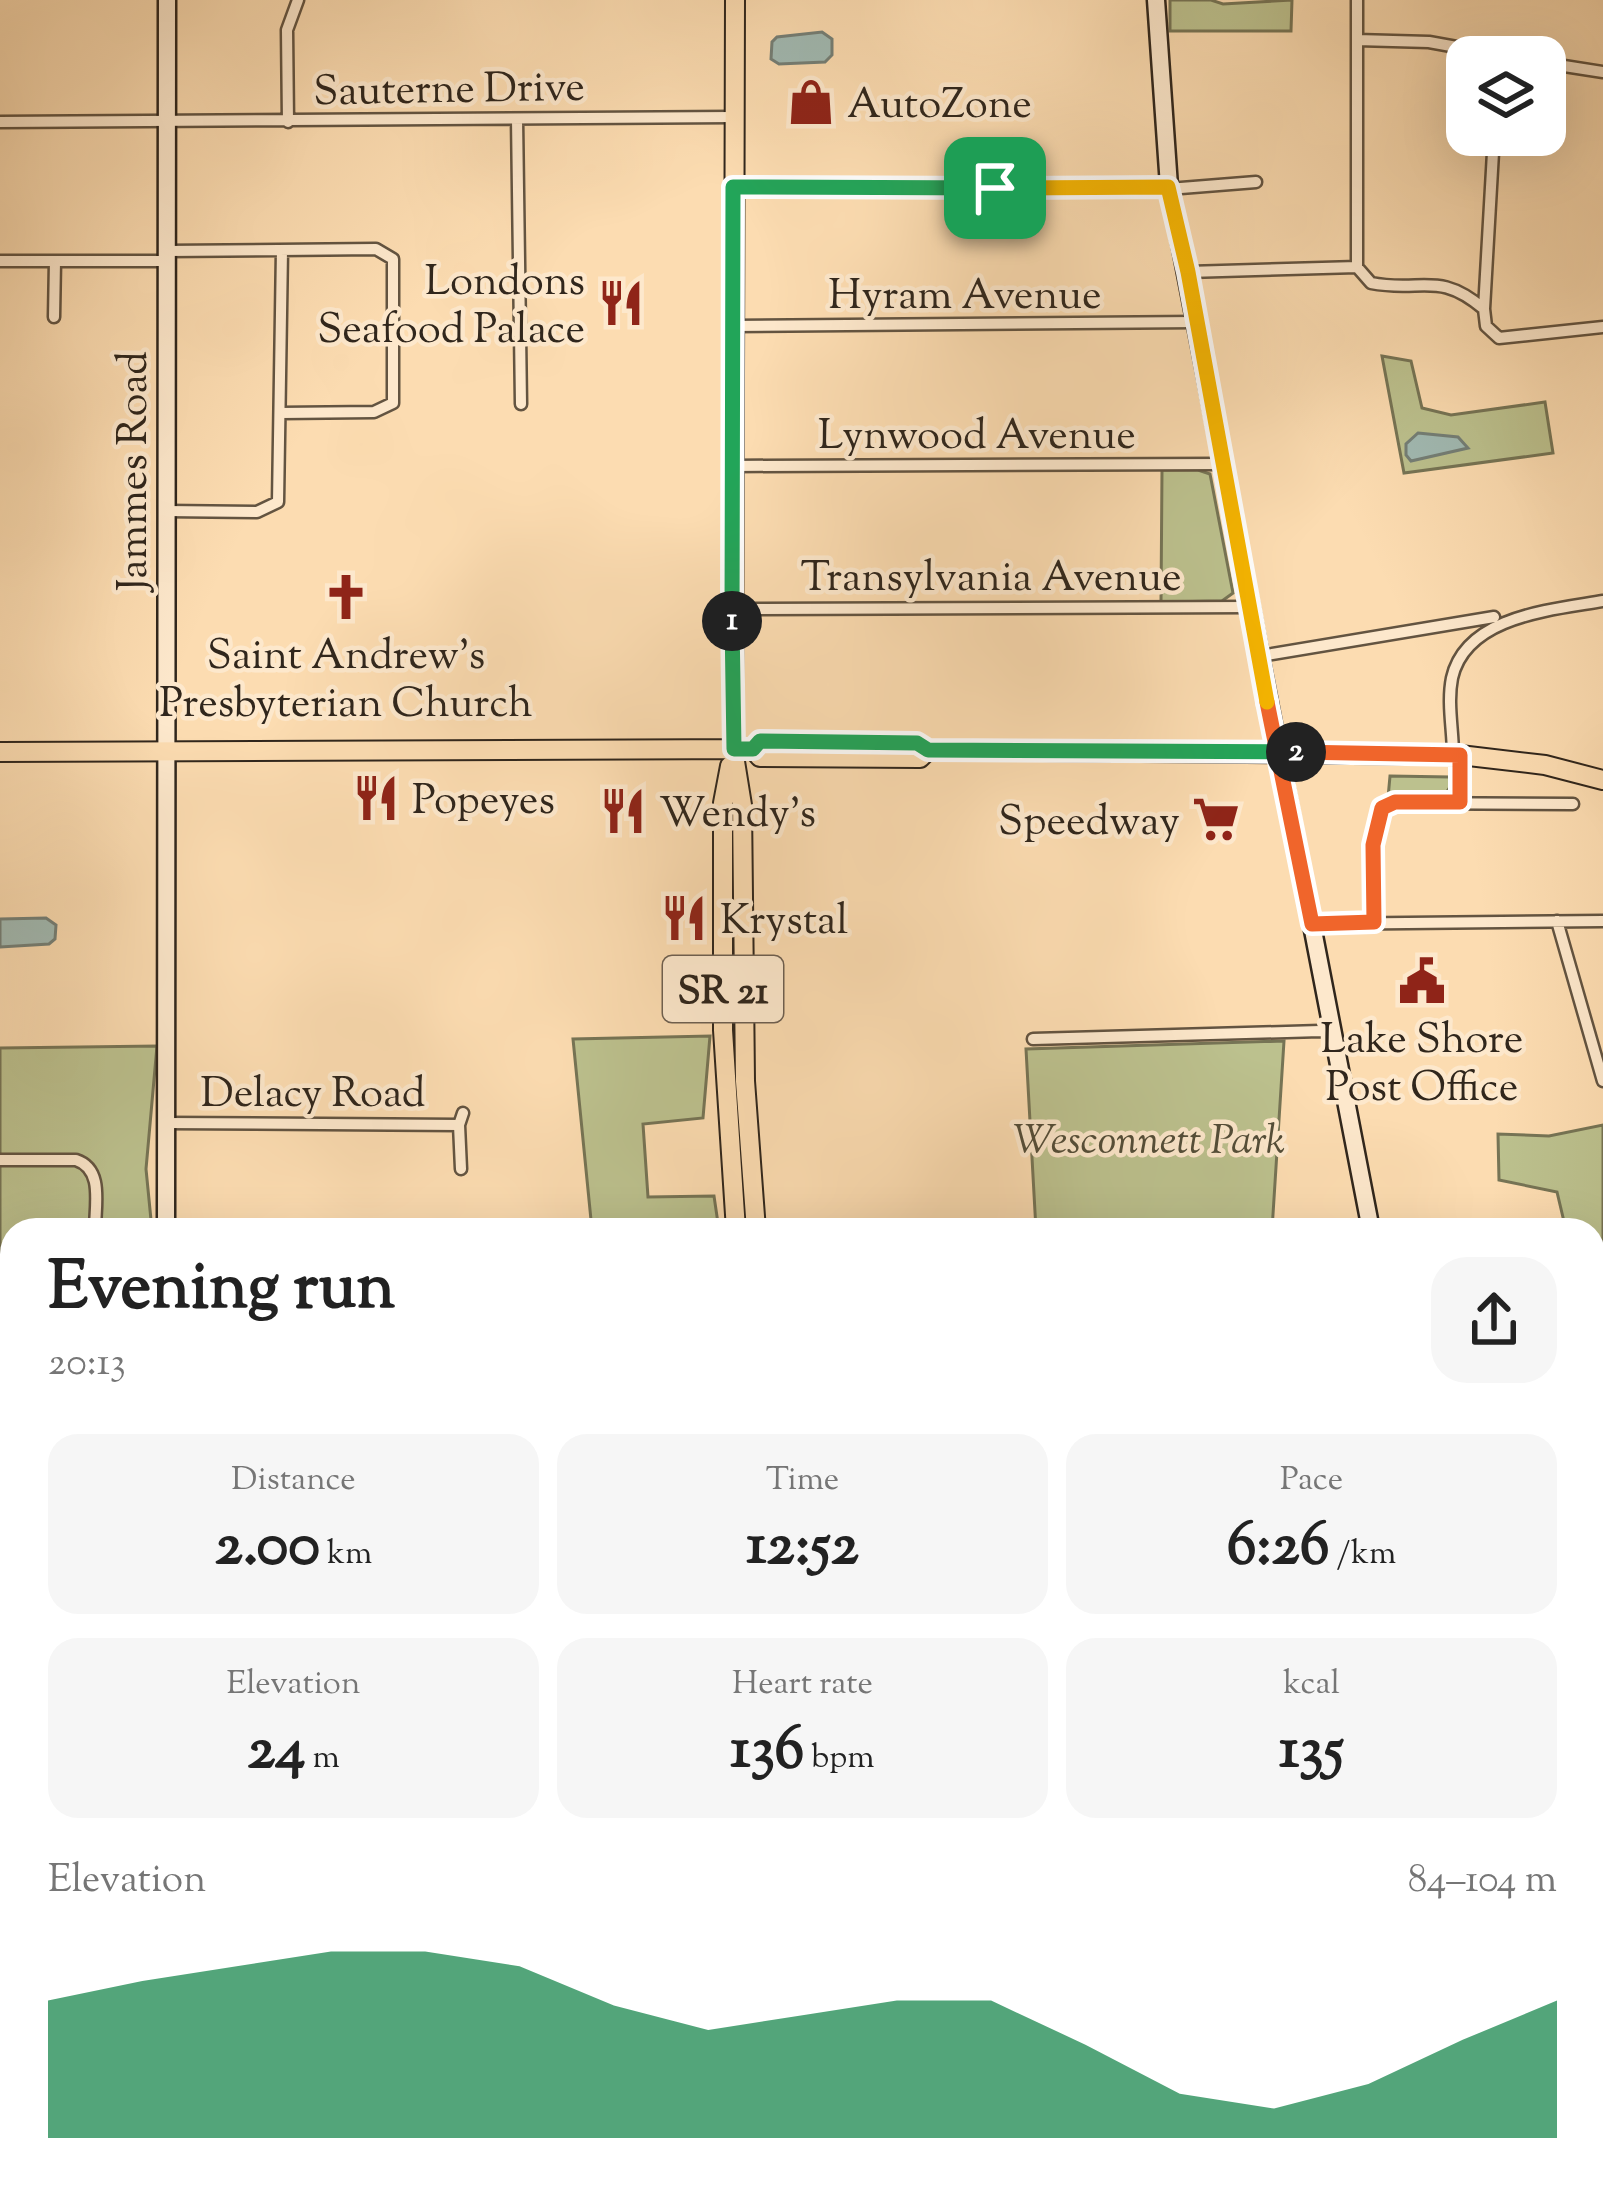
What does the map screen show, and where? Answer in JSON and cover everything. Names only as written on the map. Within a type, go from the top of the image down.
[{"type":"main road","name":"SR 21","points":[[735,0],[732,609],[743,749],[736,1218]]},
{"type":"main road","points":[[0,752],[743,749],[760,741],[917,743],[928,750],[1457,755],[1545,765],[1603,780]]},
{"type":"main road","name":"SR 21","points":[[738,1135],[724,1054],[722,802],[743,749]]},
{"type":"main road","points":[[738,1135],[752,1184],[755,1218]]},
{"type":"street","name":"Jammes Road","points":[[166,0],[166,1218]]},
{"type":"street","points":[[288,122],[287,30],[298,0]]},
{"type":"street","points":[[1156,0],[1168,187],[1369,1218]]},
{"type":"street","points":[[1357,0],[1357,267],[1371,284],[1444,284],[1484,309]]},
{"type":"street","points":[[1358,40],[1446,45]]},
{"type":"street","points":[[1566,66],[1603,72]]},
{"type":"street","name":"Sauterne Drive","points":[[0,122],[733,116]]},
{"type":"street","points":[[517,119],[521,404]]},
{"type":"street","points":[[1493,156],[1484,309],[1490,331],[1507,339],[1603,327]]},
{"type":"street","points":[[733,187],[1168,187],[1256,182]]},
{"type":"street","points":[[0,261],[282,250],[376,249],[388,254],[395,268],[396,373],[396,394],[389,407],[374,412],[281,413]]},
{"type":"street","points":[[166,511],[257,512],[273,507],[281,493],[282,250]]},
{"type":"street","points":[[54,317],[55,261]]},
{"type":"street","points":[[1188,272],[1357,267]]},
{"type":"street","name":"Hyram Avenue","points":[[733,326],[1197,322]]},
{"type":"street","name":"Lynwood Avenue","points":[[733,466],[1221,464]]},
{"type":"street","points":[[1460,802],[1453,674],[1466,646],[1523,616],[1603,602]]},
{"type":"street","name":"Transylvania Avenue","points":[[732,609],[1250,607]]},
{"type":"street","points":[[1260,656],[1494,616]]},
{"type":"street","points":[[1374,922],[1373,845],[1382,808],[1395,802],[1573,804]]},
{"type":"street","points":[[1312,924],[1603,920]]},
{"type":"street","points":[[1557,921],[1603,1081]]},
{"type":"street","points":[[1033,1039],[1320,1030],[1333,1034]]},
{"type":"street","name":"Delacy Road","points":[[166,1124],[461,1119],[460,1169]]},
{"type":"street","points":[[0,1160],[87,1164],[95,1174],[95,1218]]},
{"type":"green space","points":[[1170,0],[1223,4],[1292,0],[1291,31],[1170,31]]},
{"type":"green space","points":[[1382,356],[1411,361],[1422,408],[1451,415],[1545,402],[1553,453],[1404,473]]},
{"type":"green space","points":[[1162,470],[1210,474],[1233,593],[1222,601],[1161,602]]},
{"type":"green space","points":[[1390,776],[1450,777],[1452,784],[1443,797],[1388,798]]},
{"type":"green space","points":[[710,1036],[703,1118],[643,1124],[648,1197],[714,1196],[717,1218],[591,1218],[573,1039]]},
{"type":"green space","name":"Wesconnett Park","points":[[1284,1041],[1273,1218],[1035,1218],[1026,1049]]},
{"type":"green space","points":[[157,1046],[146,1169],[151,1218],[0,1218],[0,1048]]},
{"type":"green space","points":[[1603,1125],[1603,1218],[1563,1218],[1557,1192],[1499,1180],[1498,1134],[1549,1136]]},
{"type":"water","points":[[822,32],[832,39],[832,55],[825,62],[779,64],[771,59],[777,37]]},
{"type":"water","points":[[1418,433],[1458,437],[1468,448],[1411,461],[1406,444]]},
{"type":"water","points":[[46,918],[56,925],[55,939],[49,944],[0,947],[0,919]]},
{"type":"place","name":"AutoZone","points":[[811,102]]},
{"type":"place","name":"Londons Seafood Palace","points":[[621,303]]},
{"type":"place","name":"Saint Andrew's Presbyterian Church","points":[[346,597]]},
{"type":"place","name":"Popeyes","points":[[376,798]]},
{"type":"place","name":"Wendy's","points":[[623,811]]},
{"type":"place","name":"Speedway","points":[[1216,819]]},
{"type":"place","name":"Krystal","points":[[684,918]]},
{"type":"place","name":"Lake Shore Post Office","points":[[1422,981]]},
{"type":"route","points":[[995,188],[733,187],[734,749],[753,749],[760,741],[917,743],[928,750],[1276,751],[1460,755],[1460,802],[1395,802],[1382,808],[1373,845],[1374,922],[1312,924],[1276,751],[1221,464],[1188,272],[1168,187],[995,188]]}]
